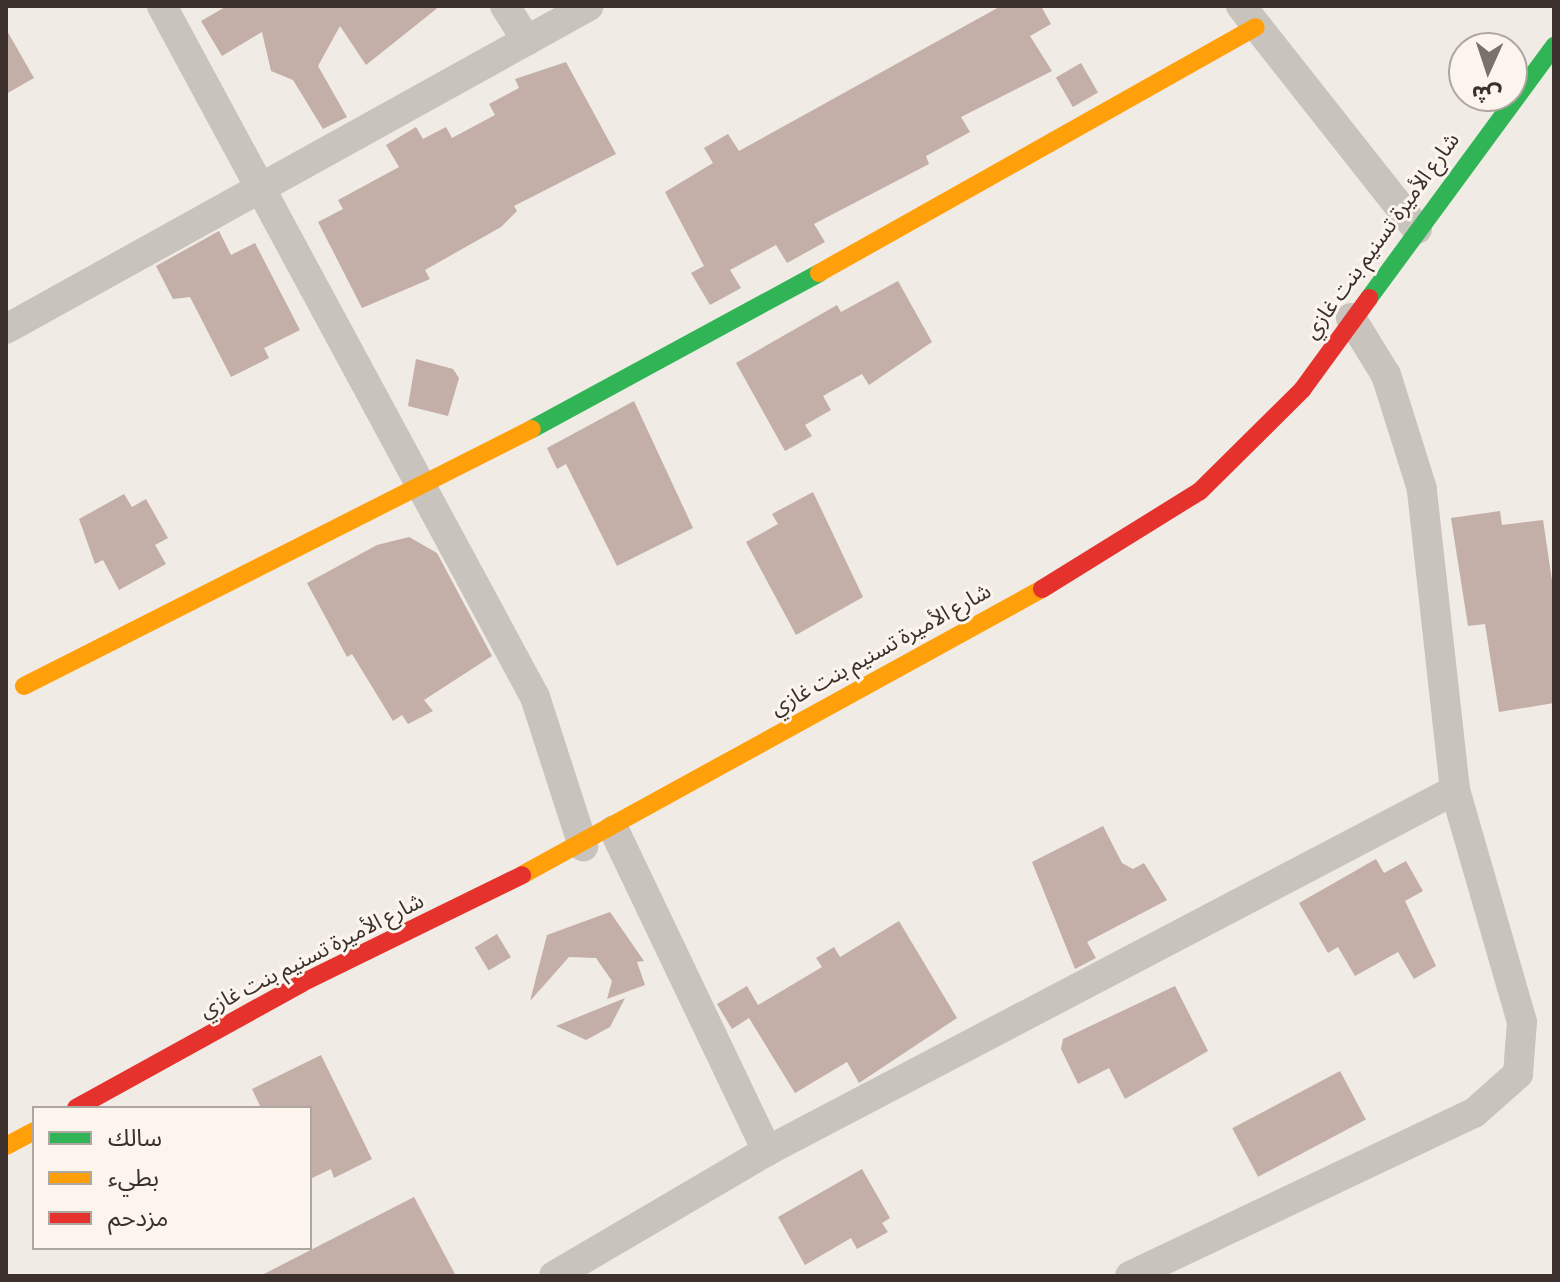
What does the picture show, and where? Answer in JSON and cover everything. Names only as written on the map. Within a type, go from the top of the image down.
[{"type":"main road","points":[[24,686],[425,487],[1135,101],[1248,16]]},
{"type":"main road","name":"شارع الأميرة تسنيم بنت غازي","points":[[80,1106],[302,983],[614,830],[1138,535],[1242,456],[1302,390],[1351,318],[1554,46]]},
{"type":"main road","points":[[6,1146],[32,1132]]},
{"type":"street","points":[[162,6],[262,183],[535,697],[583,846]]},
{"type":"street","points":[[505,6],[527,41]]},
{"type":"street","points":[[6,329],[262,183],[589,6]]},
{"type":"street","points":[[1248,16],[1417,229]]},
{"type":"street","points":[[1130,1276],[1474,1113],[1518,1074],[1522,1022],[1455,790],[1422,489],[1386,375],[1351,318]]},
{"type":"street","points":[[572,1272],[767,1151],[1455,790]]},
{"type":"street","points":[[614,830],[767,1151]]},
{"type":"building","points":[[227,6],[440,6],[366,65],[340,26],[318,66],[347,117],[323,129],[293,80],[271,71],[262,32],[222,56],[201,21]]},
{"type":"building","points":[[1001,6],[1041,6],[1051,24],[1030,36],[1052,71],[961,117],[970,132],[926,156],[929,164],[814,224],[825,242],[787,263],[776,245],[730,270],[741,288],[710,305],[691,273],[704,266],[665,192],[713,163],[704,148],[728,134],[739,151]]},
{"type":"building","points":[[6,29],[34,78],[6,94]]},
{"type":"building","points":[[566,62],[616,154],[514,206],[517,211],[501,227],[425,270],[430,279],[362,308],[318,222],[343,209],[338,200],[399,167],[386,145],[416,127],[423,139],[446,127],[452,138],[495,115],[489,104],[519,88],[515,79]]},
{"type":"building","points":[[1081,63],[1098,92],[1073,107],[1056,78]]},
{"type":"building","points":[[219,231],[231,255],[255,243],[300,330],[264,348],[269,358],[231,377],[190,297],[173,299],[156,266]]},
{"type":"building","points":[[898,281],[932,342],[869,385],[862,374],[823,396],[831,410],[805,425],[812,436],[785,451],[736,363],[837,305],[841,312]]},
{"type":"building","points":[[416,359],[453,369],[459,378],[448,416],[408,406]]},
{"type":"building","points":[[634,401],[693,528],[617,566],[566,464],[557,469],[547,448]]},
{"type":"building","points":[[813,492],[863,597],[796,635],[746,542],[778,524],[772,514]]},
{"type":"building","points":[[124,494],[132,507],[146,499],[168,538],[155,545],[166,564],[119,590],[103,560],[95,564],[79,519]]},
{"type":"building","points":[[1500,511],[1502,525],[1543,520],[1554,594],[1554,703],[1499,712],[1485,624],[1468,626],[1451,518]]},
{"type":"building","points":[[409,537],[437,553],[492,656],[424,700],[433,711],[408,724],[402,715],[393,721],[352,654],[347,657],[307,583],[377,545]]},
{"type":"building","points":[[1103,826],[1122,863],[1133,869],[1144,863],[1167,900],[1087,942],[1096,958],[1075,969],[1032,862]]},
{"type":"building","points":[[1376,859],[1384,873],[1406,861],[1423,891],[1405,901],[1436,966],[1414,979],[1398,952],[1355,976],[1338,947],[1328,953],[1299,903]]},
{"type":"building","points":[[610,912],[644,961],[637,962],[645,985],[607,999],[612,981],[596,958],[569,957],[530,1001],[547,935]]},
{"type":"building","points":[[899,921],[957,1018],[859,1083],[847,1062],[795,1093],[749,1018],[732,1029],[717,1004],[747,986],[758,1005],[822,967],[816,958],[834,947],[840,957]]},
{"type":"building","points":[[497,934],[511,957],[489,971],[475,947]]},
{"type":"building","points":[[1175,986],[1208,1051],[1125,1099],[1109,1068],[1078,1084],[1061,1049],[1063,1039]]},
{"type":"building","points":[[625,998],[610,1027],[586,1040],[556,1026]]},
{"type":"building","points":[[321,1055],[372,1159],[334,1178],[331,1169],[312,1178],[312,1106],[260,1106],[252,1089]]},
{"type":"building","points":[[1340,1071],[1366,1120],[1258,1177],[1232,1128]]},
{"type":"building","points":[[862,1169],[890,1218],[882,1223],[888,1232],[857,1249],[851,1238],[805,1265],[778,1217]]},
{"type":"building","points":[[414,1197],[456,1276],[260,1276]]},
{"type":"traffic: fast","points":[[1369,298],[1554,46]]},
{"type":"traffic: fast","points":[[532,429],[819,273]]},
{"type":"traffic: slow","points":[[819,273],[1256,27]]},
{"type":"traffic: slow","points":[[24,686],[532,429]]},
{"type":"traffic: slow","points":[[522,875],[1042,589]]},
{"type":"traffic: slow","points":[[6,1146],[32,1132]]},
{"type":"traffic: jam","points":[[1042,589],[1200,491],[1302,390],[1369,298]]},
{"type":"traffic: jam","points":[[80,1106],[302,983],[522,875]]}]
